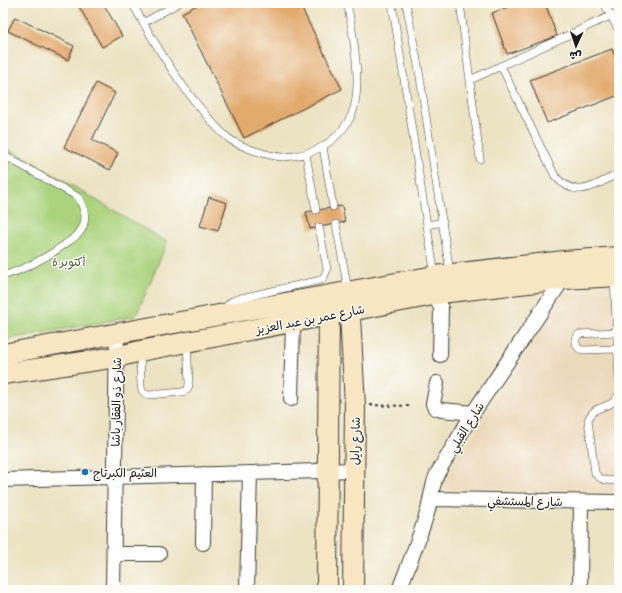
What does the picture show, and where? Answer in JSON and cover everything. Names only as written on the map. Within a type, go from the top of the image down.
[{"type":"main road","name":"شارع عمر بن عبد العزيز","points":[[3,374],[117,356],[351,312],[564,261],[619,257]]},
{"type":"main road","name":"شارع عمر بن عبد العزيز","points":[[3,354],[349,292],[442,289],[616,276]]},
{"type":"main road","name":"شارع رايل","points":[[349,292],[356,405],[353,590]]},
{"type":"main road","points":[[327,590],[329,295]]},
{"type":"street","name":"شارع القبلي","points":[[399,590],[423,525],[434,480],[437,474],[473,413],[563,279]]},
{"type":"street","points":[[440,355],[442,289]]},
{"type":"street","points":[[291,399],[292,322]]},
{"type":"street","name":"شارع ذو الفقار باشا","points":[[113,590],[117,334]]},
{"type":"street","points":[[437,382],[433,404],[435,408],[473,413]]},
{"type":"street","points":[[3,480],[355,470]]},
{"type":"street","points":[[247,590],[250,473]]},
{"type":"street","points":[[203,543],[204,474]]},
{"type":"street","name":"شارع المستشفي","points":[[430,499],[619,502]]},
{"type":"street","points":[[580,590],[581,502]]},
{"type":"street","points":[[114,554],[159,554]]},
{"type":"lane","points":[[132,3],[165,60],[190,95],[217,128],[229,139],[243,147],[282,157],[306,155],[323,147],[340,134],[352,116],[357,94],[356,59],[347,3]]},
{"type":"lane","points":[[143,23],[179,3]]},
{"type":"lane","points":[[392,3],[427,225],[442,289]]},
{"type":"lane","points":[[406,3],[419,71],[443,222],[442,289]]},
{"type":"lane","points":[[460,3],[480,159]]},
{"type":"lane","points":[[604,3],[619,31]]},
{"type":"lane","points":[[470,80],[612,17],[619,12]]},
{"type":"lane","points":[[501,66],[555,176],[562,184],[572,189],[583,189],[619,173]]},
{"type":"lane","points":[[323,147],[333,207]]},
{"type":"lane","points":[[3,155],[78,197],[84,209],[84,223],[78,236],[45,259],[22,270],[3,276]]},
{"type":"lane","points":[[306,155],[316,210]]},
{"type":"lane","points":[[427,225],[443,222]]},
{"type":"lane","points":[[336,224],[349,292]]},
{"type":"lane","points":[[219,315],[224,307],[232,301],[321,280],[326,275],[327,269],[319,227]]},
{"type":"lane","points":[[616,276],[616,332],[619,380]]},
{"type":"lane","points":[[616,332],[579,334],[576,338],[576,346],[579,350],[618,349]]},
{"type":"lane","points":[[140,351],[141,386],[142,391],[145,394],[149,395],[182,392],[189,388],[187,342]]},
{"type":"lane","points":[[619,394],[617,399],[611,404],[597,408],[591,413],[588,420],[593,468],[595,473],[599,478],[604,480],[619,480]]},
{"type":"path","points":[[356,405],[409,406]]},
{"type":"shaded area","points":[[619,291],[619,492],[439,489],[564,293]]},
{"type":"green space","name":"6 أكتوبر","points":[[3,146],[167,242],[136,316],[3,340]]},
{"type":"building","points":[[77,3],[103,3],[122,36],[102,47]]},
{"type":"building","points":[[201,3],[299,3],[342,89],[244,138],[182,13]]},
{"type":"building","points":[[519,3],[545,3],[557,36],[507,54],[492,13]]},
{"type":"building","points":[[15,17],[74,46],[68,60],[8,31]]},
{"type":"building","points":[[612,49],[619,67],[619,95],[547,123],[530,80]]},
{"type":"building","points":[[96,83],[115,93],[92,140],[118,153],[110,170],[64,147]]},
{"type":"building","points":[[209,197],[227,203],[218,231],[200,226]]},
{"type":"building","points":[[342,206],[345,222],[310,229],[306,212]]},
{"type":"place","name":"العثيم الكبرتاج","points":[[85,472]]}]
